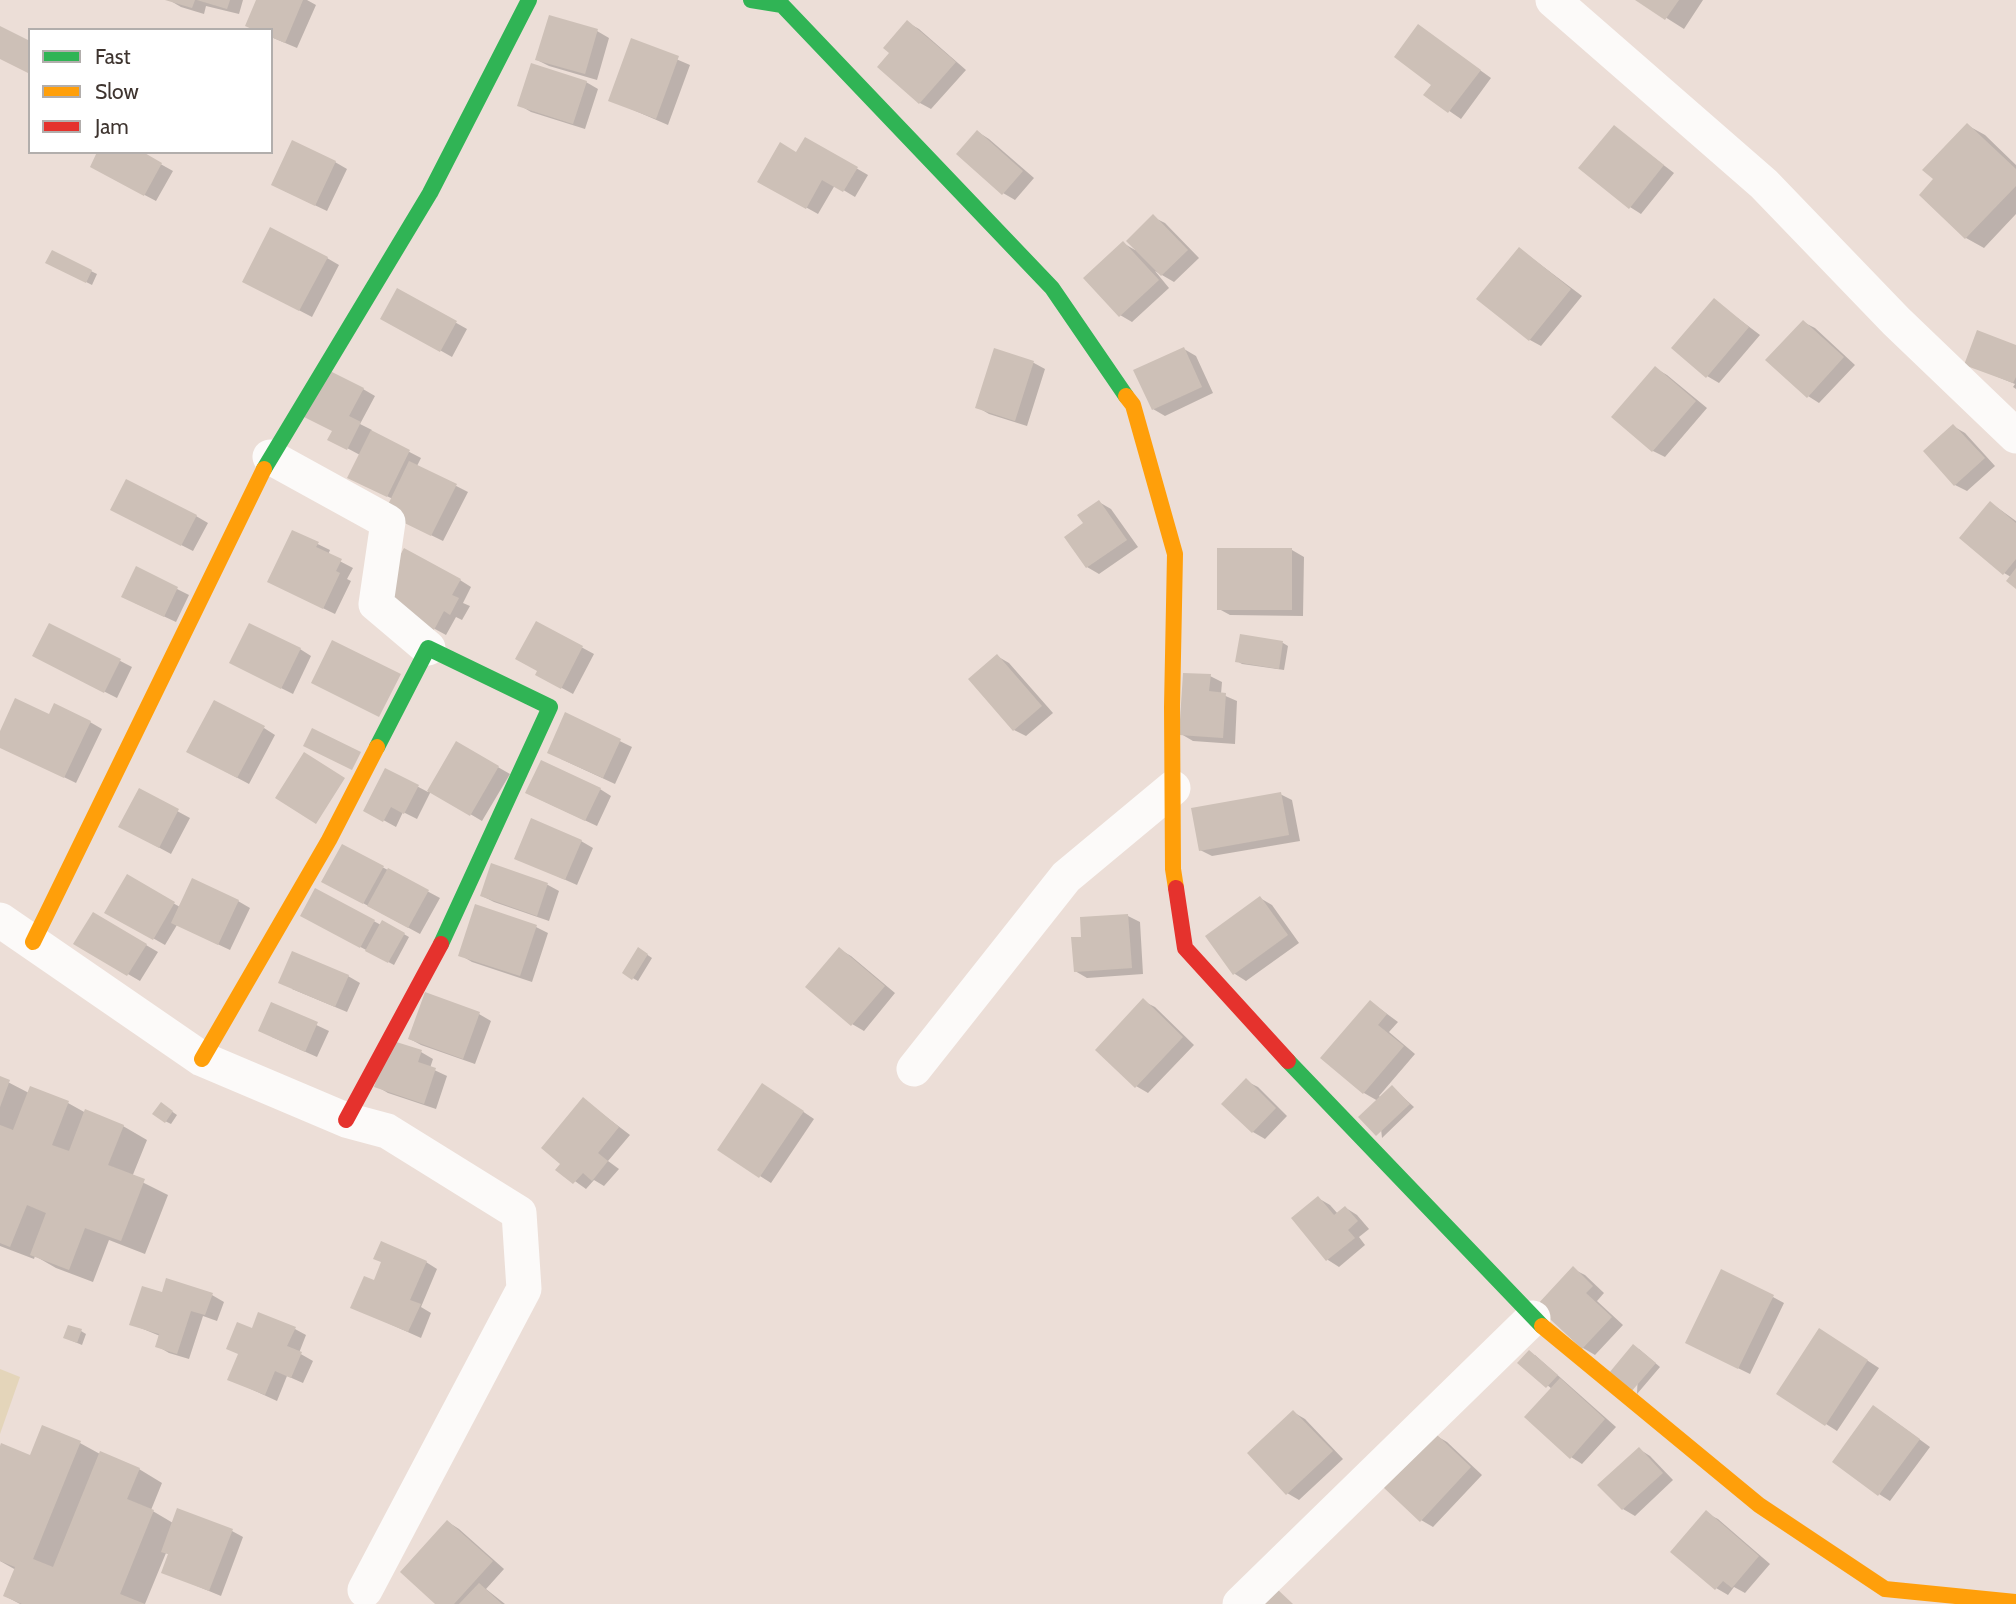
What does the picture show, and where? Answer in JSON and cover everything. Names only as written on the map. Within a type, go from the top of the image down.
[{"type":"street","points":[[33,942],[270,457],[430,193],[529,0]]},
{"type":"street","points":[[751,0],[782,5],[1052,288],[1133,405],[1175,554],[1173,869],[1185,948],[1271,1043],[1532,1318],[1759,1505],[1885,1589],[2016,1602]]},
{"type":"street","points":[[1553,0],[1764,184],[1896,321],[2016,436]]},
{"type":"street","points":[[270,457],[388,522],[376,604],[428,648],[550,707],[451,925],[346,1120]]},
{"type":"street","points":[[202,1059],[329,840],[428,648]]},
{"type":"street","points":[[915,1069],[1066,877],[1173,788]]},
{"type":"street","points":[[0,920],[202,1059],[346,1120],[387,1131],[519,1213],[524,1289],[368,1599]]},
{"type":"street","points":[[1240,1604],[1532,1318]]},
{"type":"shaded area","points":[[0,1369],[20,1377],[0,1434]]},
{"type":"building","points":[[165,0],[195,0],[192,8]]},
{"type":"building","points":[[197,0],[230,0],[227,9]]},
{"type":"building","points":[[256,0],[303,0],[285,43],[273,38],[273,28],[245,26]]},
{"type":"building","points":[[1635,0],[1679,0],[1665,20]]},
{"type":"building","points":[[549,15],[598,29],[585,74],[535,60]]},
{"type":"building","points":[[907,20],[956,62],[919,104],[877,67],[889,53],[883,48]]},
{"type":"building","points":[[1418,24],[1481,70],[1448,113],[1423,95],[1431,85],[1394,57]]},
{"type":"building","points":[[0,26],[28,40],[28,73],[0,59]]},
{"type":"building","points":[[631,38],[679,56],[656,119],[608,101]]},
{"type":"building","points":[[531,63],[587,81],[573,124],[517,106]]},
{"type":"building","points":[[1967,123],[2016,169],[2016,186],[1965,239],[1919,195],[1933,179],[1922,170]]},
{"type":"building","points":[[1614,125],[1664,165],[1629,209],[1578,168]]},
{"type":"building","points":[[977,130],[1023,171],[1002,195],[956,154]]},
{"type":"building","points":[[805,137],[858,167],[843,192],[822,180],[806,209],[757,182],[780,142],[796,152]]},
{"type":"building","points":[[292,140],[336,161],[315,206],[271,185]]},
{"type":"building","points":[[96,154],[146,154],[162,163],[144,196],[90,167]]},
{"type":"building","points":[[1153,214],[1188,250],[1161,276],[1126,241]]},
{"type":"building","points":[[270,227],[328,257],[299,311],[242,282]]},
{"type":"building","points":[[1123,241],[1159,280],[1119,317],[1083,278]]},
{"type":"building","points":[[1519,247],[1571,289],[1529,341],[1476,299]]},
{"type":"building","points":[[52,250],[92,270],[86,283],[45,263]]},
{"type":"building","points":[[397,288],[457,321],[440,352],[380,319]]},
{"type":"building","points":[[1714,298],[1749,327],[1706,378],[1671,348]]},
{"type":"building","points":[[1803,320],[1844,357],[1807,398],[1765,360]]},
{"type":"building","points":[[1977,330],[2016,345],[2016,377],[2013,383],[1964,365]]},
{"type":"building","points":[[1184,347],[1202,387],[1152,410],[1133,370]]},
{"type":"building","points":[[994,348],[1034,361],[1015,421],[975,408]]},
{"type":"building","points":[[1655,366],[1696,401],[1652,452],[1611,417]]},
{"type":"building","points":[[328,370],[364,388],[349,416],[361,422],[347,450],[327,440],[332,431],[304,417]]},
{"type":"building","points":[[1953,424],[1985,458],[1954,486],[1923,451]]},
{"type":"building","points":[[371,430],[410,450],[387,497],[347,478]]},
{"type":"building","points":[[409,461],[457,484],[431,536],[384,513]]},
{"type":"building","points":[[126,479],[197,515],[181,546],[110,510]]},
{"type":"building","points":[[1099,500],[1127,540],[1086,568],[1064,537],[1083,523],[1077,515]]},
{"type":"building","points":[[1990,501],[2016,523],[2016,559],[2003,575],[1959,538]]},
{"type":"building","points":[[292,530],[319,542],[316,547],[342,559],[336,571],[340,573],[323,609],[267,582]]},
{"type":"building","points":[[404,548],[461,579],[452,595],[459,598],[450,615],[444,611],[434,630],[384,603],[385,583]]},
{"type":"building","points":[[1217,548],[1292,548],[1292,610],[1217,610]]},
{"type":"building","points":[[136,566],[178,587],[164,617],[121,597]]},
{"type":"building","points":[[2016,568],[2016,589],[2006,581]]},
{"type":"building","points":[[536,621],[583,646],[561,689],[535,675],[537,671],[515,659]]},
{"type":"building","points":[[49,623],[121,659],[104,693],[32,656]]},
{"type":"building","points":[[249,623],[301,648],[281,689],[229,663]]},
{"type":"building","points":[[1240,634],[1283,641],[1279,669],[1235,662]]},
{"type":"building","points":[[332,640],[401,674],[379,717],[311,683]]},
{"type":"building","points":[[997,654],[1042,706],[1013,731],[968,679]]},
{"type":"building","points":[[1183,673],[1211,674],[1209,691],[1226,693],[1223,738],[1179,735]]},
{"type":"building","points":[[15,698],[49,714],[54,703],[91,721],[64,778],[0,748],[0,731]]},
{"type":"building","points":[[214,700],[265,726],[237,778],[186,752]]},
{"type":"building","points":[[565,712],[621,739],[603,778],[547,753]]},
{"type":"building","points":[[312,728],[361,752],[352,770],[303,746]]},
{"type":"building","points":[[456,741],[499,766],[470,816],[427,791]]},
{"type":"building","points":[[304,752],[345,778],[316,824],[275,798]]},
{"type":"building","points":[[541,760],[601,788],[585,821],[525,793]]},
{"type":"building","points":[[385,768],[419,785],[404,814],[391,807],[383,822],[363,811]]},
{"type":"building","points":[[139,788],[179,809],[159,848],[118,827]]},
{"type":"building","points":[[1281,792],[1289,835],[1199,851],[1191,808]]},
{"type":"building","points":[[531,818],[582,840],[565,880],[514,859]]},
{"type":"building","points":[[342,844],[384,866],[363,904],[321,882]]},
{"type":"building","points":[[491,863],[548,883],[537,916],[480,896]]},
{"type":"building","points":[[388,868],[429,890],[408,928],[367,906]]},
{"type":"building","points":[[127,874],[175,902],[153,940],[104,913]]},
{"type":"building","points":[[192,878],[239,900],[218,945],[171,923]]},
{"type":"building","points":[[315,888],[375,920],[360,948],[300,916]]},
{"type":"building","points":[[1260,896],[1288,935],[1233,975],[1205,936]]},
{"type":"building","points":[[475,904],[537,925],[520,976],[458,956]]},
{"type":"building","points":[[93,912],[147,944],[127,976],[73,944]]},
{"type":"building","points":[[1128,914],[1132,968],[1074,972],[1071,937],[1081,937],[1080,917]]},
{"type":"building","points":[[382,920],[405,933],[388,963],[365,951]]},
{"type":"building","points":[[638,947],[648,954],[632,980],[622,973]]},
{"type":"building","points":[[839,947],[885,986],[851,1026],[805,987]]},
{"type":"building","points":[[292,951],[349,975],[335,1007],[278,983]]},
{"type":"building","points":[[425,992],[480,1012],[463,1059],[408,1039]]},
{"type":"building","points":[[1143,998],[1183,1037],[1135,1088],[1095,1050]]},
{"type":"building","points":[[1370,1000],[1387,1014],[1378,1025],[1404,1046],[1363,1094],[1320,1058]]},
{"type":"building","points":[[271,1002],[318,1022],[305,1052],[258,1031]]},
{"type":"building","points":[[390,1040],[422,1050],[418,1062],[436,1068],[424,1104],[374,1087]]},
{"type":"building","points":[[0,1076],[10,1080],[0,1107]]},
{"type":"building","points":[[1246,1078],[1276,1108],[1252,1133],[1221,1104]]},
{"type":"building","points":[[762,1083],[804,1111],[759,1178],[717,1150]]},
{"type":"building","points":[[1392,1085],[1410,1104],[1376,1136],[1358,1117]]},
{"type":"building","points":[[30,1086],[69,1101],[52,1145],[69,1151],[85,1109],[124,1125],[108,1165],[145,1179],[121,1241],[85,1228],[69,1270],[30,1255],[46,1213],[27,1205],[10,1247],[0,1243],[0,1125],[13,1130]]},
{"type":"building","points":[[583,1097],[619,1127],[598,1153],[608,1161],[592,1181],[583,1173],[573,1184],[555,1170],[560,1164],[541,1148]]},
{"type":"building","points":[[161,1102],[173,1111],[165,1123],[152,1114]]},
{"type":"building","points":[[1318,1196],[1334,1215],[1345,1206],[1358,1221],[1348,1230],[1355,1238],[1326,1261],[1291,1218]]},
{"type":"building","points":[[381,1241],[427,1261],[410,1300],[421,1304],[408,1332],[350,1308],[364,1276],[374,1280],[381,1262],[373,1259]]},
{"type":"building","points":[[1573,1266],[1593,1286],[1586,1293],[1612,1317],[1582,1349],[1536,1306]]},
{"type":"building","points":[[1721,1269],[1774,1295],[1738,1369],[1685,1343]]},
{"type":"building","points":[[166,1278],[213,1293],[205,1315],[191,1311],[177,1354],[155,1347],[159,1334],[129,1325],[142,1286],[162,1292]]},
{"type":"building","points":[[258,1312],[296,1327],[287,1346],[302,1352],[291,1378],[275,1371],[265,1395],[227,1380],[238,1354],[226,1349],[237,1322],[252,1328]]},
{"type":"building","points":[[68,1325],[82,1329],[77,1343],[63,1338]]},
{"type":"building","points":[[1819,1328],[1868,1360],[1825,1426],[1776,1394]]},
{"type":"building","points":[[1633,1344],[1656,1363],[1631,1392],[1609,1373]]},
{"type":"building","points":[[1529,1350],[1558,1375],[1546,1388],[1517,1363]]},
{"type":"building","points":[[1560,1378],[1605,1419],[1570,1459],[1524,1417]]},
{"type":"building","points":[[1873,1405],[1920,1439],[1878,1496],[1832,1462]]},
{"type":"building","points":[[1293,1410],[1333,1451],[1286,1495],[1247,1453]]},
{"type":"building","points":[[42,1425],[81,1441],[33,1559],[53,1567],[100,1451],[140,1468],[127,1499],[154,1510],[120,1594],[145,1604],[22,1604],[3,1596],[15,1567],[0,1561],[0,1446],[1,1443],[30,1455]]},
{"type":"building","points":[[1435,1433],[1471,1467],[1420,1522],[1383,1487]]},
{"type":"building","points":[[1639,1447],[1663,1473],[1622,1510],[1597,1485]]},
{"type":"building","points":[[177,1508],[233,1529],[209,1591],[161,1573],[168,1554],[161,1552]]},
{"type":"building","points":[[1706,1510],[1759,1556],[1732,1588],[1723,1581],[1715,1590],[1670,1552]]},
{"type":"building","points":[[447,1520],[493,1561],[454,1604],[435,1604],[400,1572]]},
{"type":"building","points":[[479,1583],[502,1604],[459,1604]]},
{"type":"building","points":[[1276,1588],[1293,1604],[1261,1604]]},
{"type":"traffic: fast","points":[[264,469],[430,193],[529,0]]},
{"type":"traffic: fast","points":[[751,0],[782,5],[1052,288],[1126,396]]},
{"type":"traffic: fast","points":[[377,747],[428,648],[550,707],[441,944]]},
{"type":"traffic: fast","points":[[1288,1061],[1542,1326]]},
{"type":"traffic: slow","points":[[1126,396],[1133,405],[1175,554],[1172,707],[1173,869],[1176,888]]},
{"type":"traffic: slow","points":[[33,942],[264,469]]},
{"type":"traffic: slow","points":[[202,1059],[329,840],[377,747]]},
{"type":"traffic: slow","points":[[1542,1326],[1759,1505],[1885,1589],[2016,1602]]},
{"type":"traffic: jam","points":[[1176,888],[1185,948],[1288,1061]]},
{"type":"traffic: jam","points":[[346,1120],[441,944]]}]
